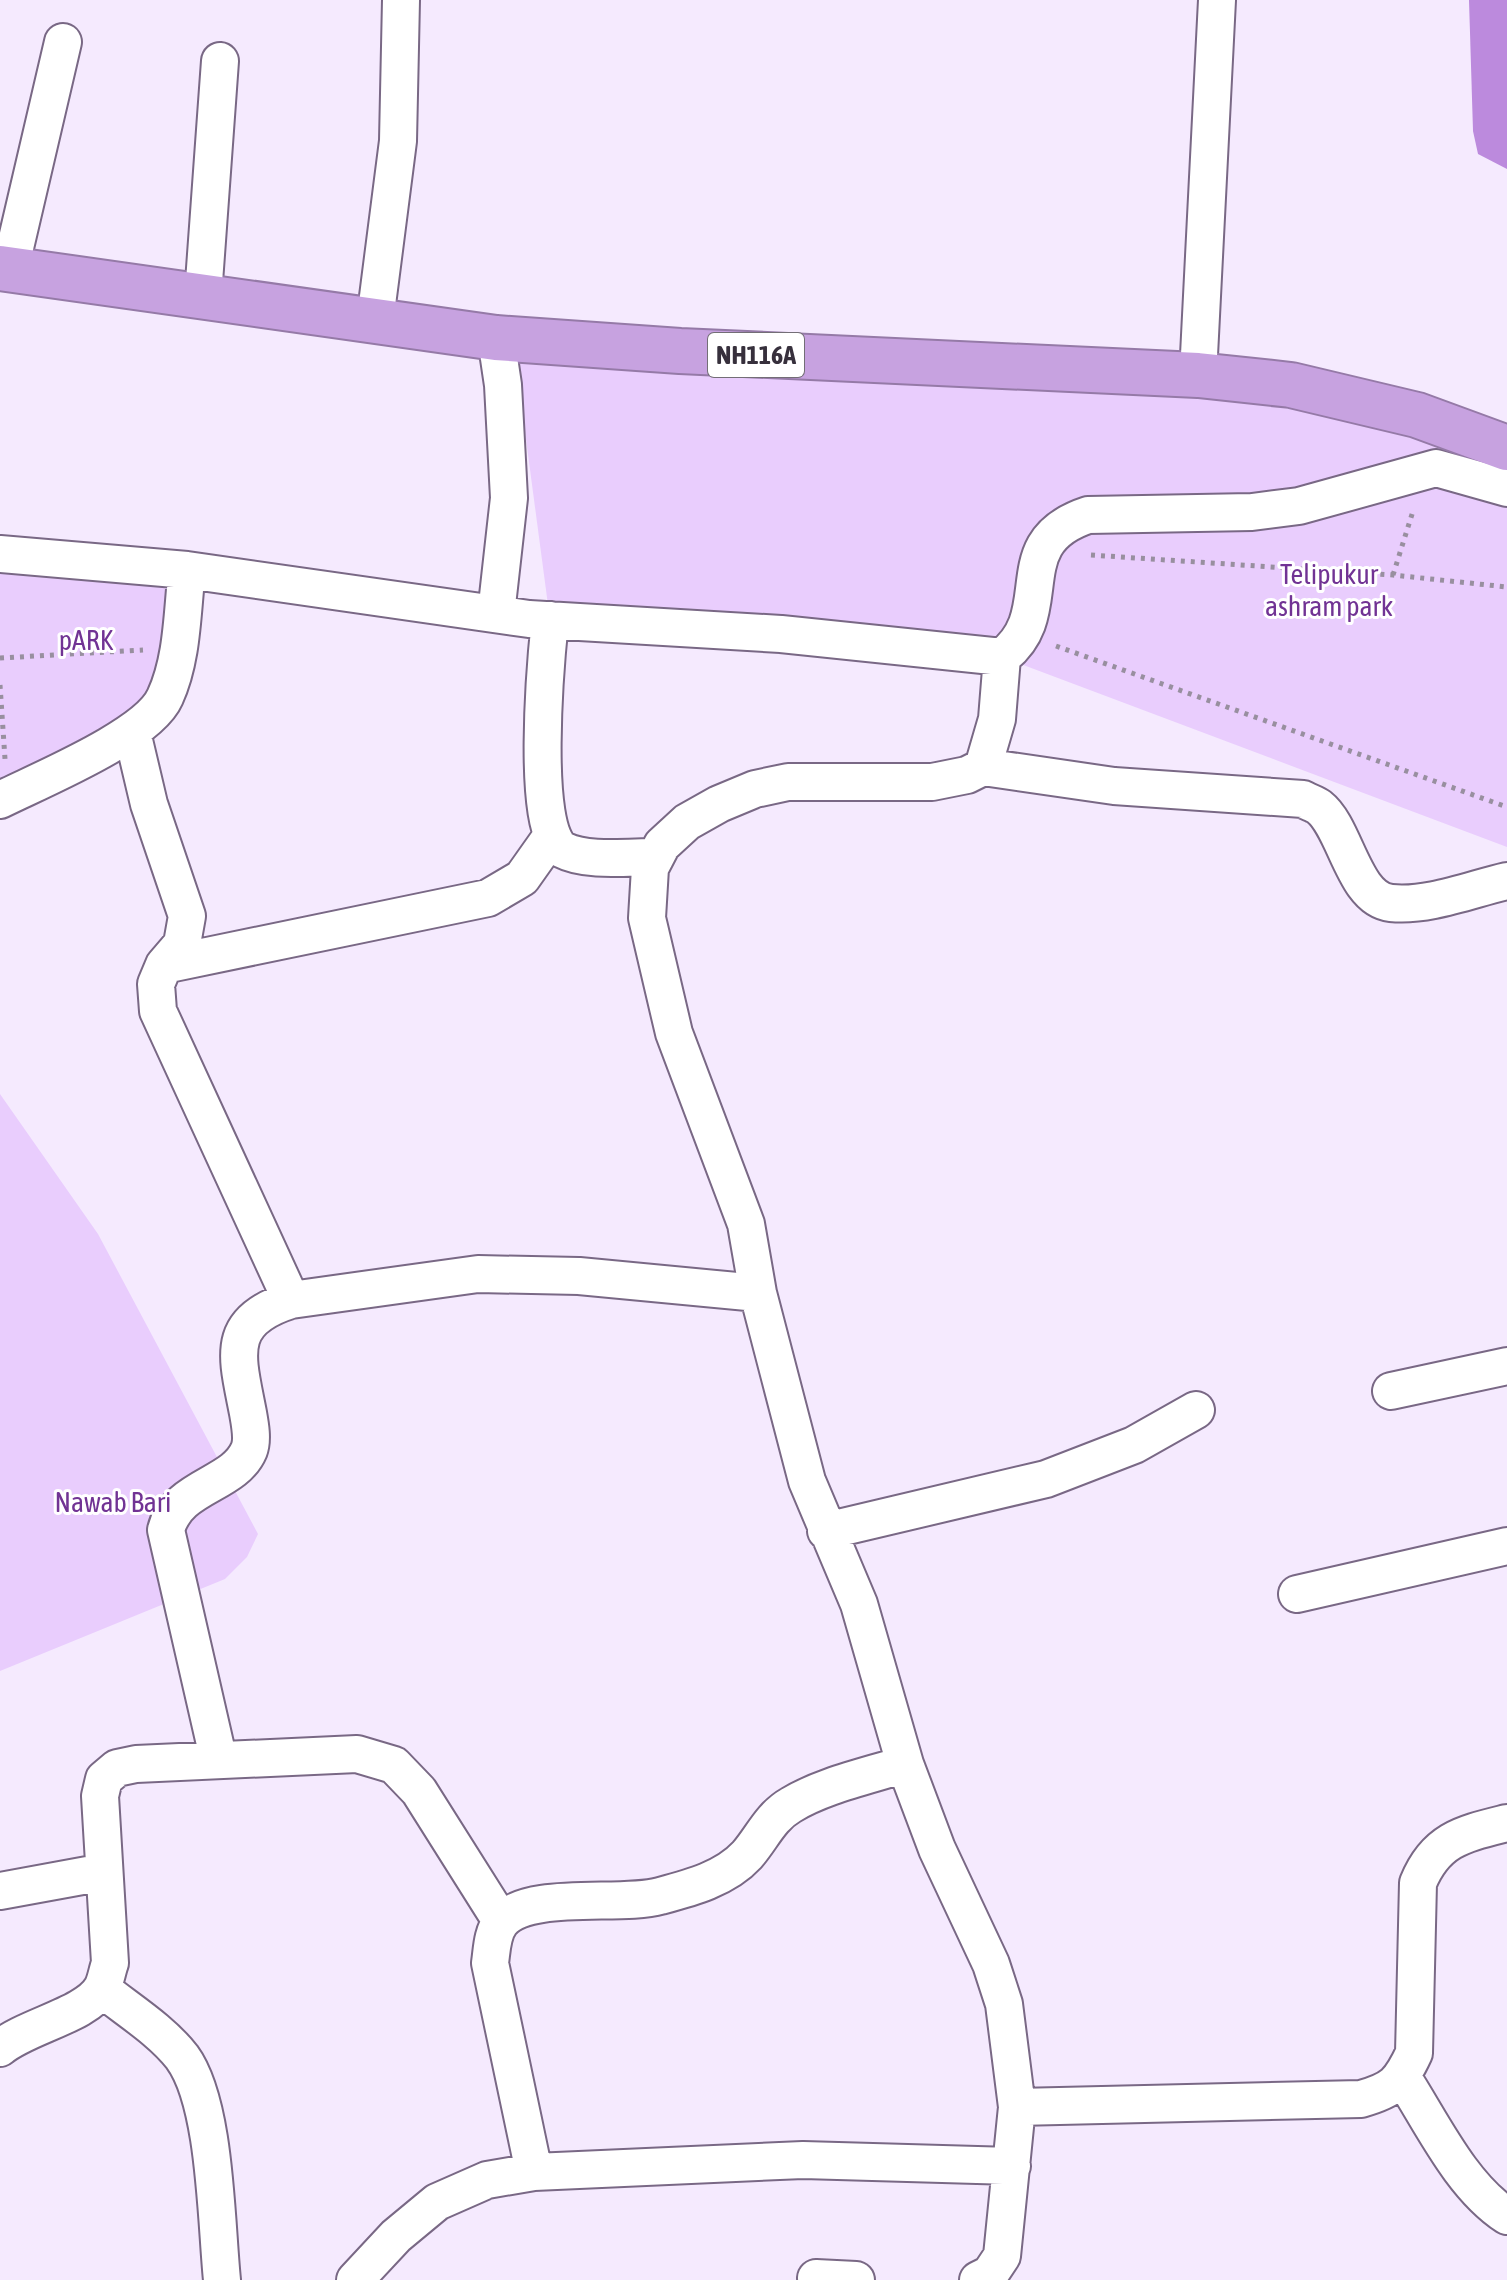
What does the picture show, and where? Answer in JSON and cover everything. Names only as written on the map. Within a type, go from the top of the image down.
[{"type":"highway","name":"NH116A","points":[[5,268],[496,338],[694,352],[1198,375],[1291,385],[1417,415],[1507,448]]},
{"type":"street","points":[[375,320],[398,141],[401,0]]},
{"type":"street","points":[[1198,375],[1217,0]]},
{"type":"street","points":[[5,268],[63,42]]},
{"type":"street","points":[[203,296],[220,61]]},
{"type":"street","points":[[496,338],[509,477],[496,614]]},
{"type":"street","points":[[983,767],[997,719],[1002,657],[1024,636],[1041,550],[1048,537],[1072,520],[1088,515],[1252,512],[1299,506],[1436,468],[1507,488]]},
{"type":"street","points":[[0,554],[187,570],[550,620],[781,634],[1002,657]]},
{"type":"street","points":[[4,798],[132,732],[164,701],[175,672],[187,570]]},
{"type":"street","points":[[550,620],[544,792],[551,837],[560,848],[575,854],[655,857]]},
{"type":"street","points":[[132,732],[149,804],[187,916],[182,944],[164,965],[156,984],[158,1011],[291,1300]]},
{"type":"street","points":[[978,2280],[990,2274],[1002,2256],[1012,2166],[1017,2107],[1004,2004],[991,1964],[937,1849],[905,1764],[859,1604],[826,1531],[794,1443],[758,1293],[746,1224],[674,1033],[654,956],[647,918],[650,868],[662,845],[687,822],[755,789],[814,779],[932,782],[967,775],[983,767],[1114,786],[1303,799],[1320,807],[1334,827],[1361,880],[1376,898],[1390,903],[1421,900],[1507,881]]},
{"type":"street","points":[[164,965],[488,898],[522,878],[551,837]]},
{"type":"street","points":[[218,1757],[166,1530],[169,1518],[180,1504],[237,1465],[249,1450],[251,1429],[238,1362],[240,1335],[249,1321],[267,1308],[291,1300],[478,1274],[579,1276],[758,1293]]},
{"type":"street","points":[[1391,1391],[1507,1366]]},
{"type":"street","points":[[826,1531],[1046,1479],[1134,1445],[1196,1410]]},
{"type":"street","points":[[1297,1594],[1507,1546]]},
{"type":"street","points":[[0,2048],[40,2023],[76,2010],[102,1989],[110,1963],[100,1796],[104,1779],[117,1768],[218,1757],[357,1754],[394,1765],[419,1791],[501,1921]]},
{"type":"street","points":[[534,2172],[490,1963],[492,1939],[501,1921],[519,1910],[544,1905],[649,1899],[699,1885],[746,1856],[771,1820],[790,1805],[905,1764]]},
{"type":"street","points":[[1017,2107],[1361,2099],[1384,2092],[1403,2078],[1414,2053],[1418,1883],[1429,1857],[1453,1841],[1507,1823]]},
{"type":"street","points":[[0,1891],[104,1872]]},
{"type":"street","points":[[102,1989],[159,2034],[182,2058],[198,2088],[206,2123],[222,2280]]},
{"type":"street","points":[[1403,2078],[1465,2174],[1495,2208],[1507,2216]]},
{"type":"street","points":[[355,2280],[396,2236],[437,2202],[487,2180],[534,2172],[803,2160],[1012,2166]]},
{"type":"street","points":[[816,2278],[856,2280]]},
{"type":"path","points":[[1393,575],[1426,472]]},
{"type":"path","points":[[1080,554],[1393,575],[1507,587]]},
{"type":"path","points":[[1051,644],[1507,807]]},
{"type":"path","points":[[0,658],[178,648]]},
{"type":"path","points":[[0,685],[4,798]]},
{"type":"green space","name":"Telipukur ashram park","points":[[514,349],[1298,394],[1507,463],[1507,847],[1002,657],[550,620]]},
{"type":"green space","name":"pARK","points":[[0,537],[187,570],[164,701],[0,799]]},
{"type":"green space","name":"Nawab Bari","points":[[0,1094],[98,1234],[258,1534],[247,1557],[225,1579],[0,1671]]},
{"type":"shaded area","points":[[1469,0],[1507,0],[1507,169],[1478,154],[1473,131]]}]
